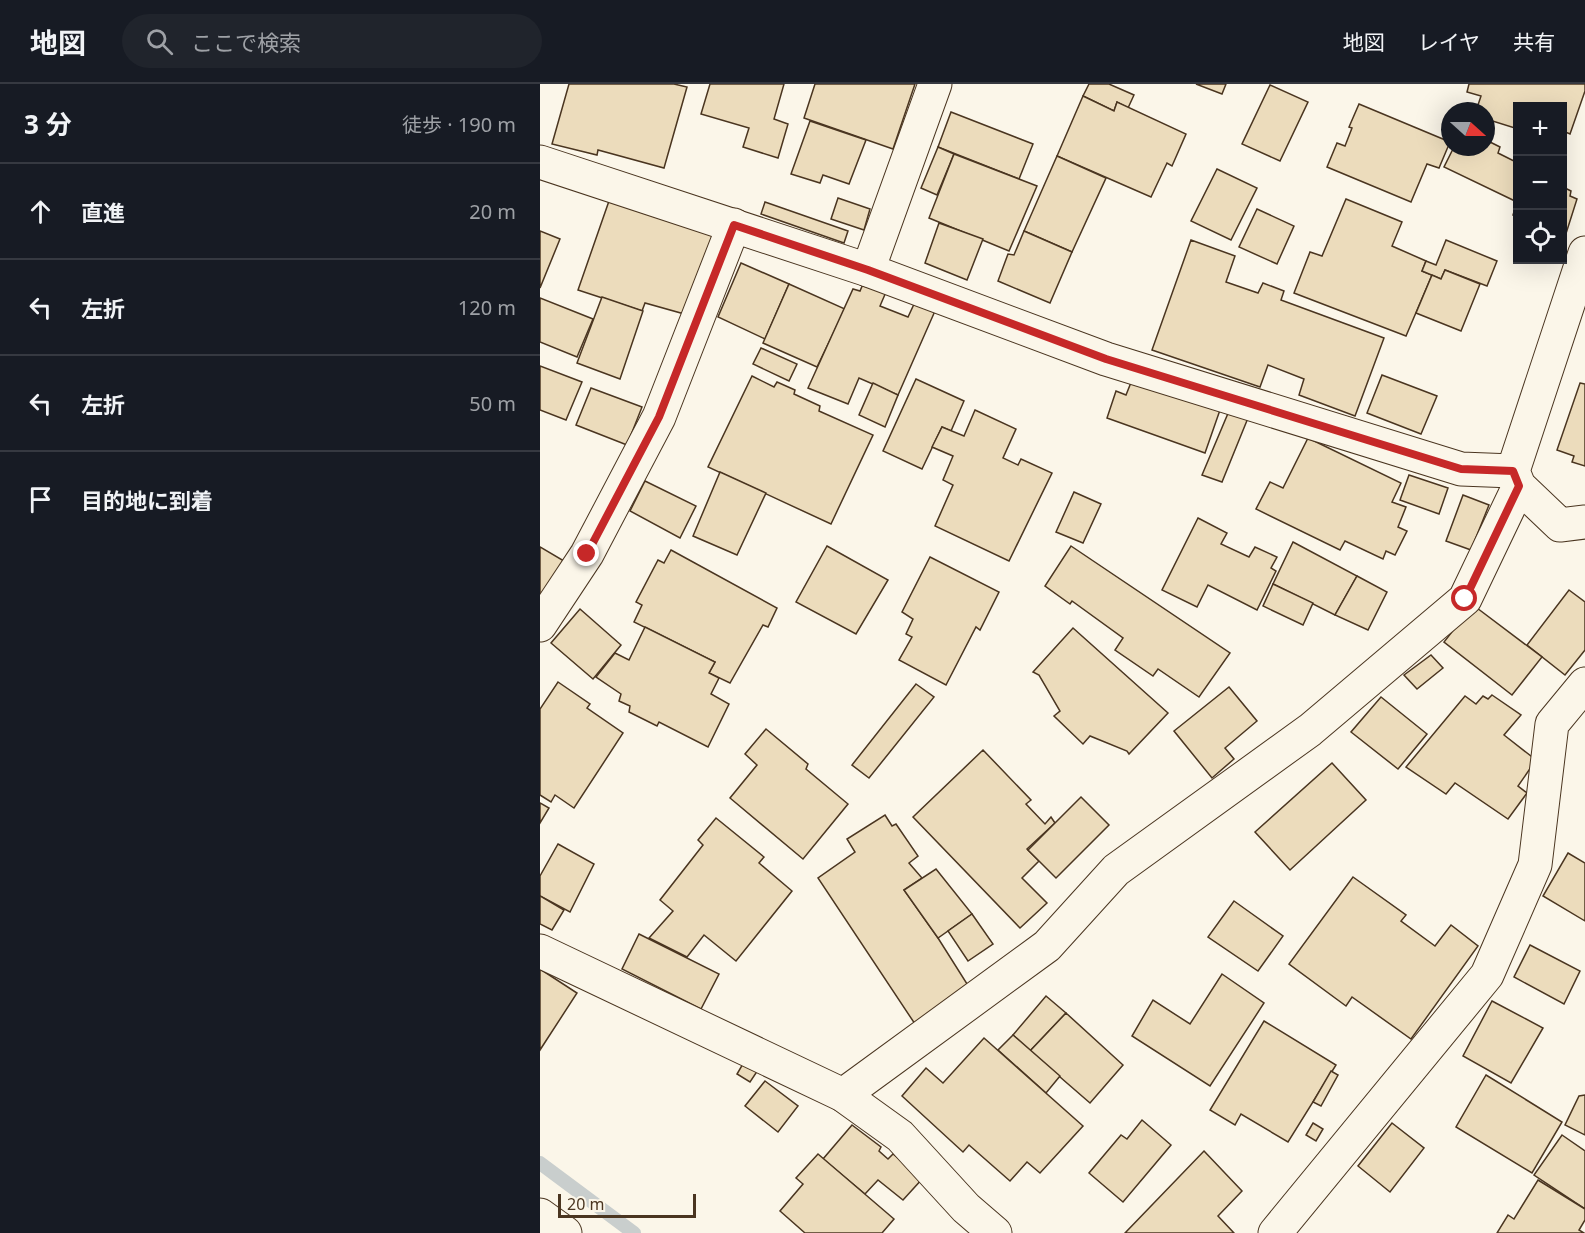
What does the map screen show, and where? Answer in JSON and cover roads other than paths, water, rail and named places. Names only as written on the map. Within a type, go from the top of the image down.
[{"type":"street","points":[[868,270],[935,84]]},
{"type":"street","points":[[540,162],[868,270],[1106,359],[1461,469],[1516,479],[1560,525],[1585,522]]},
{"type":"street","points":[[540,625],[587,554],[659,417],[734,225]]},
{"type":"street","points":[[843,1095],[1047,946],[1116,870],[1310,730],[1465,599],[1516,479],[1585,253]]},
{"type":"street","points":[[1275,1233],[1487,975],[1535,865],[1552,724],[1585,684]]},
{"type":"street","points":[[540,951],[843,1095],[900,1136],[966,1208],[995,1233]]},
{"type":"street","points":[[540,1215],[565,1233]]},
{"type":"waterway","points":[[540,1163],[634,1233]]}]
